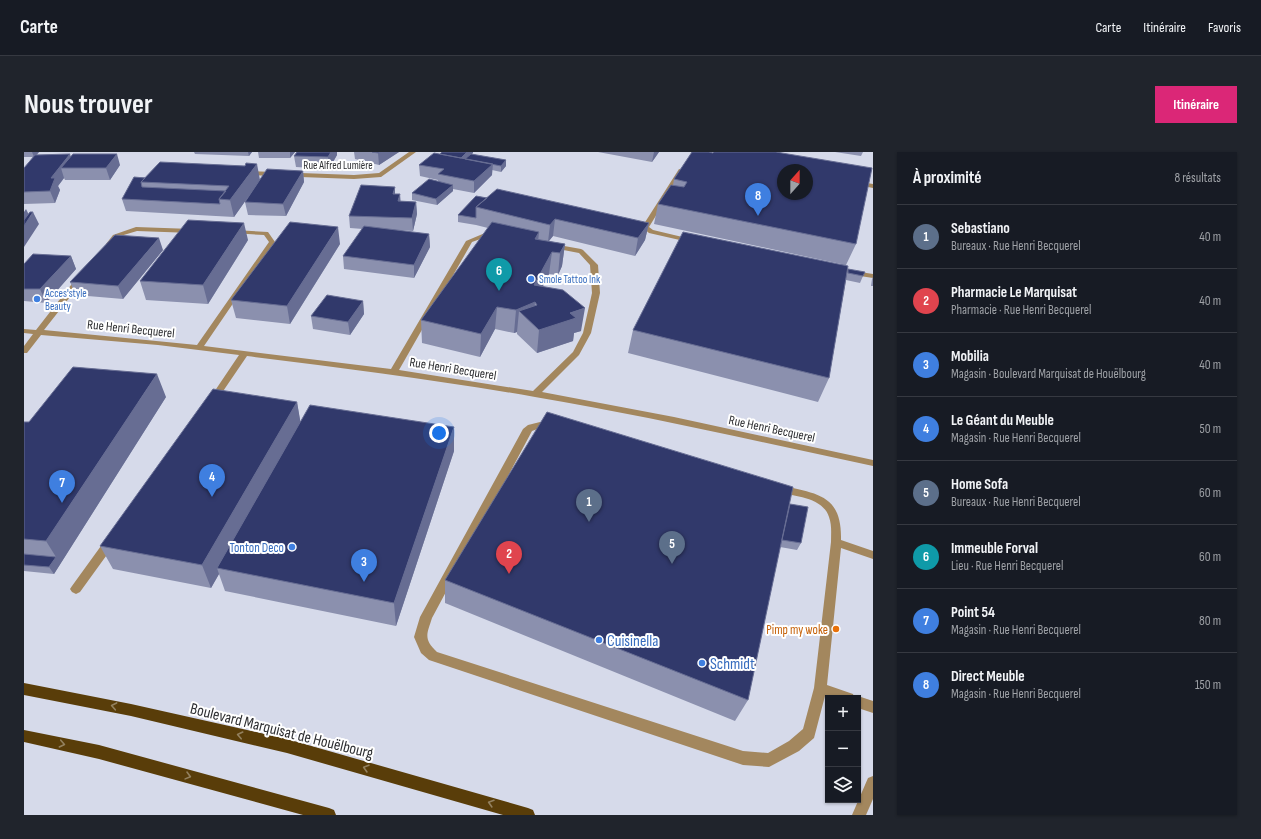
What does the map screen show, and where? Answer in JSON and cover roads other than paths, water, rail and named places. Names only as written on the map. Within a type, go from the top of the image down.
[{"type":"main road","name":"Boulevard Marquisat de Houëlbourg","points":[[24,690],[131,710],[287,746],[528,815]]},
{"type":"main road","points":[[24,736],[99,752],[329,815]]},
{"type":"street","name":"Rue Alfred Lumière","points":[[237,172],[354,177],[381,175],[413,152]]},
{"type":"street","points":[[687,161],[645,227],[651,232],[703,243]]},
{"type":"street","points":[[851,182],[873,186]]},
{"type":"street","points":[[105,248],[115,236],[136,229],[197,231]]},
{"type":"street","points":[[199,348],[272,242],[266,233],[228,232]]},
{"type":"street","points":[[394,372],[469,241],[485,235],[500,237]]},
{"type":"street","points":[[535,394],[576,353],[587,333],[596,293],[594,265],[581,251],[544,245]]},
{"type":"street","points":[[842,270],[873,276]]},
{"type":"street","points":[[24,351],[86,272]]},
{"type":"street","name":"Rue Henri Becquerel","points":[[24,332],[39,332],[199,348],[394,372],[535,394],[674,420],[873,463]]},
{"type":"street","points":[[204,412],[245,353]]},
{"type":"street","points":[[566,430],[544,424],[534,425],[528,428],[426,617],[420,637],[425,649],[433,656],[743,758],[769,760],[794,746],[809,733],[820,688],[836,542],[834,514],[828,505],[816,499],[770,486]]},
{"type":"street","points":[[76,589],[117,533]]},
{"type":"street","points":[[836,542],[873,555]]},
{"type":"street","points":[[820,688],[840,695]]},
{"type":"street","points":[[861,703],[873,707]]},
{"type":"street","points":[[860,815],[873,783]]},
{"type":"place","name":"Direct Meuble","points":[[758,216]]},
{"type":"place","name":"Smole Tattoo Ink","points":[[531,279]]},
{"type":"place","name":"Immeuble Forval","points":[[499,291]]},
{"type":"place","name":"Acces'style Beauty","points":[[37,299]]},
{"type":"place","name":"Le Géant du Meuble","points":[[212,497]]},
{"type":"place","name":"Point 54","points":[[62,503]]},
{"type":"place","name":"Sebastiano","points":[[589,522]]},
{"type":"place","name":"Tonton Deco","points":[[292,547]]},
{"type":"place","name":"Home Sofa","points":[[672,564]]},
{"type":"place","name":"Pharmacie Le Marquisat","points":[[509,574]]},
{"type":"place","name":"Mobilia","points":[[364,582]]},
{"type":"place","name":"Pimp my woke","points":[[836,629]]},
{"type":"place","name":"Cuisinella","points":[[599,640]]},
{"type":"place","name":"Schmidt","points":[[702,663]]}]
